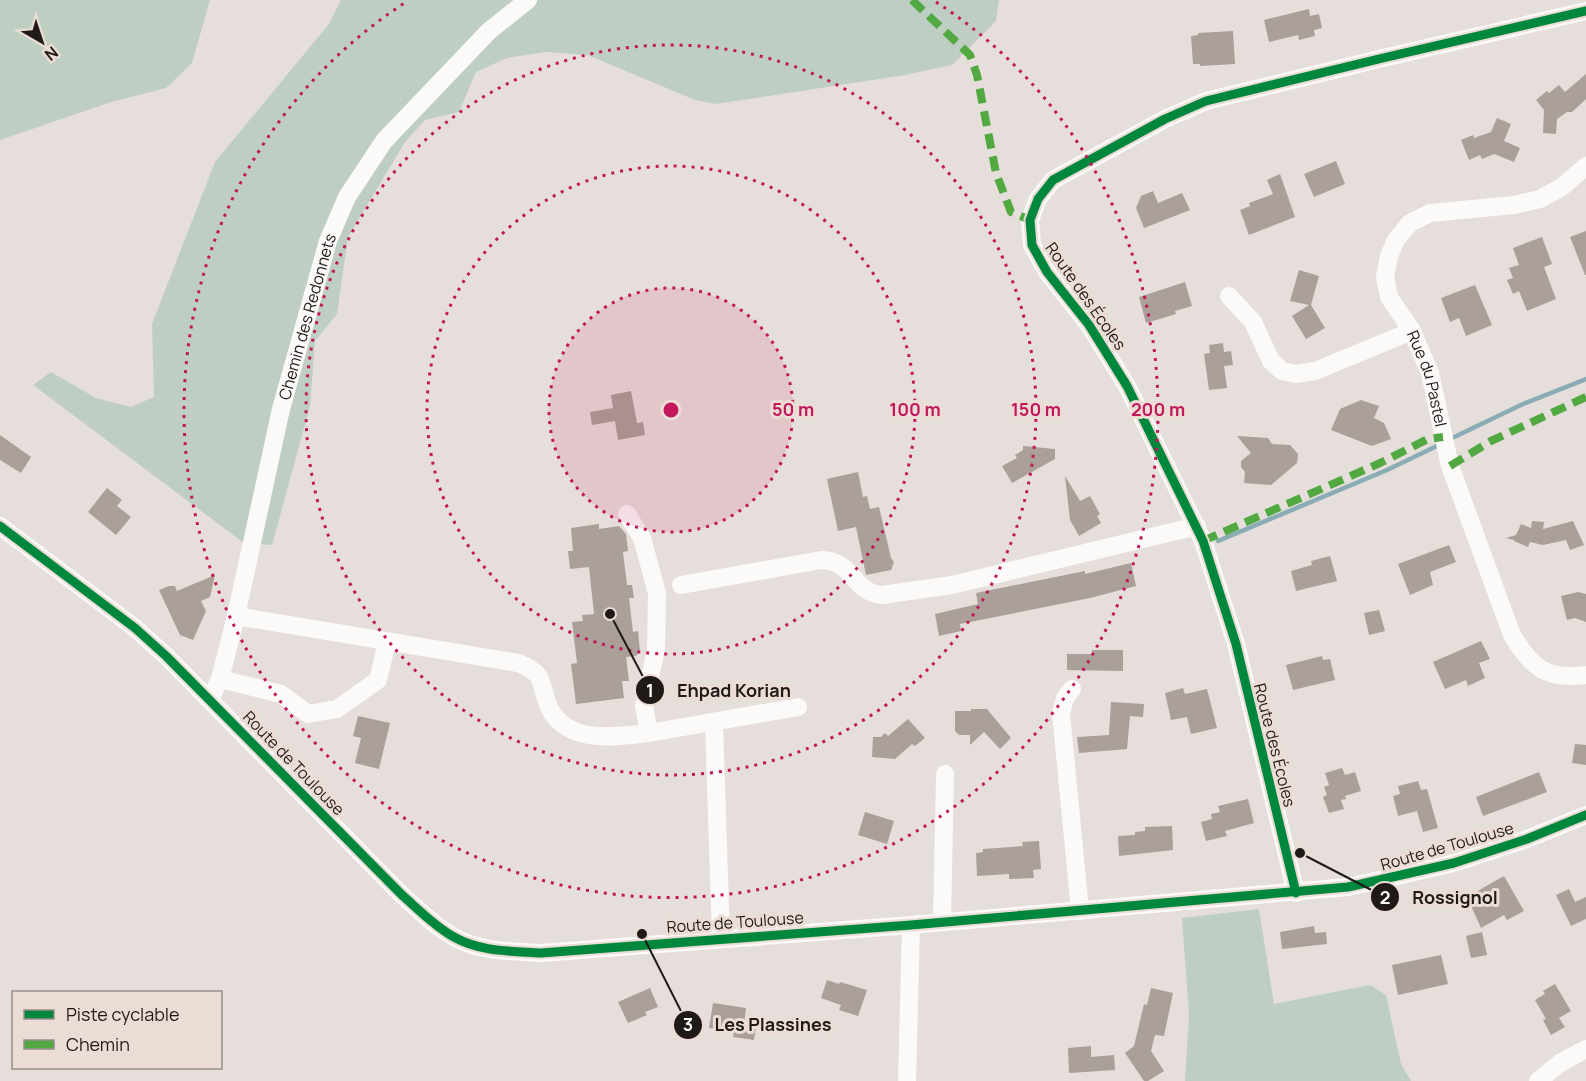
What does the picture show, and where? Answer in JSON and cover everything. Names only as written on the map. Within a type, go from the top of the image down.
[{"type":"street","name":"Chemin des Redonnets","points":[[211,698],[220,679],[236,616],[281,409],[328,241],[347,197],[384,141],[489,31],[528,0]]},
{"type":"street","name":"Route des Écoles","points":[[1296,893],[1236,644],[1197,526],[1127,386],[1089,325],[1047,272],[1032,244],[1030,220],[1038,199],[1053,180],[1165,119],[1206,101],[1383,57],[1586,11]]},
{"type":"street","name":"Rue du Pastel","points":[[1586,166],[1562,187],[1540,199],[1514,205],[1430,213],[1410,223],[1396,240],[1389,256],[1385,277],[1389,297],[1412,331],[1430,373],[1446,452],[1512,635],[1523,654],[1535,666],[1553,675],[1571,677],[1586,675]]},
{"type":"street","points":[[1229,296],[1253,322],[1272,361],[1282,372],[1296,374],[1315,371],[1412,331]]},
{"type":"street","points":[[627,514],[642,538],[657,593],[656,649],[644,706],[649,733]]},
{"type":"street","name":"Route de Toulouse","points":[[0,526],[135,628],[211,698],[402,895],[431,921],[453,937],[492,949],[541,952],[911,925],[1348,887],[1454,863],[1527,839],[1586,814]]},
{"type":"street","points":[[681,585],[821,560],[834,561],[844,566],[861,587],[870,594],[882,595],[952,585],[1197,526]]},
{"type":"street","points":[[236,616],[518,663],[532,668],[542,681],[549,706],[556,717],[570,729],[584,735],[611,737],[649,733],[798,707]]},
{"type":"street","points":[[220,679],[280,694],[309,714],[337,710],[378,680],[387,642]]},
{"type":"street","points":[[1072,689],[1065,698],[1060,713],[1080,911]]},
{"type":"street","points":[[714,723],[721,938]]},
{"type":"street","points":[[942,922],[945,774]]},
{"type":"street","points":[[906,1081],[911,925]]},
{"type":"street","points":[[1538,1081],[1560,1063],[1586,1049]]},
{"type":"green space","points":[[0,0],[210,0],[192,63],[166,88],[111,102],[0,140]]},
{"type":"green space","points":[[341,0],[999,0],[996,21],[952,65],[905,75],[716,104],[695,100],[588,55],[546,52],[507,58],[476,72],[459,112],[425,120],[405,142],[348,237],[337,314],[315,341],[310,406],[272,545],[244,543],[33,385],[51,372],[96,398],[131,407],[154,397],[152,324],[215,162],[329,24]]},
{"type":"green space","points":[[1259,909],[1274,1004],[1370,985],[1386,995],[1401,1064],[1411,1081],[1185,1081],[1189,1015],[1182,918]]},
{"type":"building","points":[[1309,9],[1310,16],[1319,14],[1322,28],[1314,30],[1315,36],[1299,40],[1298,35],[1269,42],[1264,20]]},
{"type":"building","points":[[1233,31],[1235,64],[1200,66],[1200,64],[1193,64],[1191,36],[1198,35],[1198,33]]},
{"type":"building","points":[[1586,74],[1586,99],[1572,112],[1567,112],[1557,119],[1556,134],[1543,133],[1544,110],[1536,100],[1559,85],[1565,92]]},
{"type":"building","points":[[1497,118],[1511,124],[1504,141],[1520,148],[1514,162],[1494,154],[1482,159],[1480,155],[1469,160],[1461,140],[1491,132]]},
{"type":"building","points":[[1336,161],[1345,184],[1314,197],[1304,174]]},
{"type":"building","points":[[1280,174],[1295,217],[1249,235],[1240,210],[1250,206],[1249,203],[1273,194],[1267,180]]},
{"type":"building","points":[[1153,191],[1158,203],[1182,193],[1190,210],[1144,228],[1136,208],[1141,196]]},
{"type":"building","points":[[1586,231],[1586,275],[1585,275],[1570,237]]},
{"type":"building","points":[[1542,237],[1552,264],[1544,267],[1556,299],[1527,311],[1519,291],[1513,294],[1507,280],[1513,278],[1509,268],[1519,265],[1513,248]]},
{"type":"building","points":[[1299,270],[1319,276],[1311,305],[1325,328],[1306,339],[1292,316],[1309,305],[1290,301]]},
{"type":"building","points":[[1185,282],[1192,306],[1175,311],[1176,314],[1146,323],[1139,297]]},
{"type":"building","points":[[1475,285],[1492,325],[1466,336],[1459,318],[1450,322],[1441,298]]},
{"type":"building","points":[[1223,343],[1224,352],[1231,351],[1233,365],[1224,366],[1227,388],[1209,390],[1204,354],[1210,353],[1209,345]]},
{"type":"building","points":[[631,391],[637,423],[643,422],[645,435],[618,440],[615,421],[592,425],[590,412],[613,408],[611,395]]},
{"type":"building","points":[[1361,400],[1379,406],[1374,418],[1384,423],[1391,439],[1372,446],[1331,430],[1340,409]]},
{"type":"building","points":[[0,435],[31,457],[21,473],[0,460]]},
{"type":"building","points":[[1237,436],[1268,438],[1272,444],[1290,445],[1298,454],[1297,463],[1271,485],[1244,483],[1245,472],[1241,467],[1241,461],[1251,453]]},
{"type":"building","points":[[1023,446],[1055,449],[1055,459],[1012,483],[1002,466],[1017,458],[1015,455],[1023,450]]},
{"type":"building","points":[[858,472],[863,497],[867,496],[870,509],[879,507],[891,558],[894,562],[891,570],[866,575],[856,527],[838,531],[827,479]]},
{"type":"building","points":[[1065,476],[1080,501],[1090,496],[1100,514],[1097,516],[1101,523],[1079,536],[1070,520]]},
{"type":"building","points":[[107,488],[122,500],[117,506],[131,517],[116,535],[88,512]]},
{"type":"building","points":[[1532,521],[1544,522],[1543,529],[1573,521],[1584,545],[1570,550],[1566,540],[1543,545],[1530,542],[1528,547],[1506,538],[1516,535],[1521,524],[1531,528]]},
{"type":"building","points":[[599,524],[599,529],[619,526],[626,534],[628,551],[623,552],[627,585],[632,585],[634,598],[629,598],[633,632],[638,631],[640,651],[636,656],[626,657],[629,681],[622,681],[624,698],[576,704],[571,664],[577,663],[572,622],[583,621],[582,615],[594,614],[589,567],[570,569],[568,551],[573,551],[571,528]]},
{"type":"building","points":[[1449,545],[1456,562],[1430,572],[1433,585],[1410,595],[1398,564]]},
{"type":"building","points":[[1330,556],[1337,581],[1296,591],[1291,571],[1312,565],[1311,561]]},
{"type":"building","points":[[1131,563],[1136,586],[1090,598],[960,624],[961,631],[939,636],[935,614],[978,604],[976,593],[1085,571],[1085,574]]},
{"type":"building","points":[[215,575],[210,597],[201,601],[206,611],[193,640],[180,635],[159,590],[175,586],[177,591]]},
{"type":"building","points":[[1578,592],[1586,594],[1586,622],[1575,618],[1567,620],[1561,596]]},
{"type":"building","points":[[1379,610],[1385,631],[1369,635],[1364,613]]},
{"type":"building","points":[[1481,641],[1490,659],[1479,663],[1485,678],[1468,686],[1466,680],[1445,689],[1433,662]]},
{"type":"building","points":[[1092,650],[1123,650],[1123,671],[1067,670],[1067,654],[1092,654]]},
{"type":"building","points":[[1322,656],[1323,660],[1330,659],[1335,680],[1293,690],[1286,665]]},
{"type":"building","points":[[1183,688],[1185,694],[1207,689],[1217,728],[1191,734],[1187,717],[1171,720],[1165,693]]},
{"type":"building","points":[[1111,702],[1144,704],[1143,717],[1130,716],[1127,749],[1079,753],[1077,737],[1109,735]]},
{"type":"building","points":[[971,709],[987,709],[1011,738],[1000,749],[984,732],[970,745],[970,735],[959,735],[955,731],[955,711],[971,711]]},
{"type":"building","points":[[358,716],[390,723],[379,769],[355,763],[361,738],[353,736]]},
{"type":"building","points":[[908,719],[925,738],[915,746],[912,744],[895,759],[872,757],[873,737],[881,737],[885,733],[888,736]]},
{"type":"building","points":[[1575,744],[1586,745],[1586,765],[1572,763]]},
{"type":"building","points":[[1342,768],[1345,775],[1355,772],[1361,791],[1345,796],[1346,799],[1341,800],[1344,809],[1329,813],[1323,797],[1327,795],[1324,787],[1329,785],[1325,773]]},
{"type":"building","points":[[1539,772],[1547,792],[1483,816],[1476,797]]},
{"type":"building","points":[[1418,781],[1421,790],[1427,789],[1438,828],[1423,832],[1417,811],[1398,816],[1393,796],[1400,794],[1398,786]]},
{"type":"building","points":[[1248,799],[1254,823],[1225,831],[1227,836],[1206,841],[1201,822],[1212,819],[1211,814],[1220,812],[1218,806]]},
{"type":"building","points":[[865,812],[894,821],[887,844],[858,835]]},
{"type":"building","points":[[1172,826],[1173,850],[1119,856],[1118,836],[1135,835],[1135,832],[1145,831],[1145,827]]},
{"type":"building","points":[[1039,841],[1041,869],[1033,870],[1034,878],[1009,879],[1009,874],[977,876],[976,853],[983,852],[983,849],[1023,846],[1022,842]]},
{"type":"building","points":[[1504,876],[1524,911],[1507,920],[1504,915],[1481,928],[1467,897]]},
{"type":"building","points":[[1569,889],[1575,902],[1586,897],[1586,919],[1571,926],[1556,895]]},
{"type":"building","points":[[1314,926],[1315,933],[1326,932],[1327,944],[1282,949],[1280,932]]},
{"type":"building","points":[[1482,932],[1487,955],[1471,958],[1466,936]]},
{"type":"building","points":[[1441,955],[1448,984],[1398,995],[1392,965]]},
{"type":"building","points":[[827,980],[867,990],[858,1016],[839,1010],[841,1005],[821,998]]},
{"type":"building","points":[[1555,984],[1571,1011],[1559,1018],[1565,1027],[1551,1035],[1543,1020],[1546,1019],[1535,1000],[1545,994],[1543,991]]},
{"type":"building","points":[[650,988],[658,1007],[645,1012],[647,1015],[628,1023],[618,1002]]},
{"type":"building","points":[[1151,988],[1173,993],[1164,1036],[1155,1035],[1151,1051],[1164,1071],[1144,1081],[1125,1053],[1134,1046],[1144,1004],[1147,1005]]},
{"type":"building","points":[[713,1003],[746,1008],[744,1025],[756,1027],[754,1040],[733,1037],[734,1032],[709,1028]]},
{"type":"building","points":[[1091,1046],[1091,1057],[1114,1055],[1115,1070],[1069,1073],[1068,1048]]},
{"type":"waterway","points":[[1448,440],[1523,404],[1586,379]]},
{"type":"waterway","points":[[1218,541],[1387,470],[1441,444]]},
{"type":"marked path","points":[[912,0],[970,55],[977,75],[996,173],[1011,212],[1030,220]]},
{"type":"marked path","points":[[1450,466],[1491,441],[1586,397]]},
{"type":"marked path","points":[[1203,541],[1380,463],[1428,439],[1443,437]]},
{"type":"cycle path","points":[[1296,893],[1236,644],[1203,541],[1127,386],[1089,325],[1047,272],[1032,245],[1030,220],[1038,199],[1053,180],[1165,119],[1206,101],[1586,11]]},
{"type":"cycle path","points":[[0,526],[135,628],[166,656],[402,895],[440,928],[474,946],[541,953],[911,925],[1348,887],[1454,863],[1527,839],[1586,815]]},
{"type":"place","name":"Ehpad Korian","points":[[610,614]]},
{"type":"place","name":"Rossignol","points":[[1300,853]]},
{"type":"place","name":"Les Plassines","points":[[642,934]]}]
